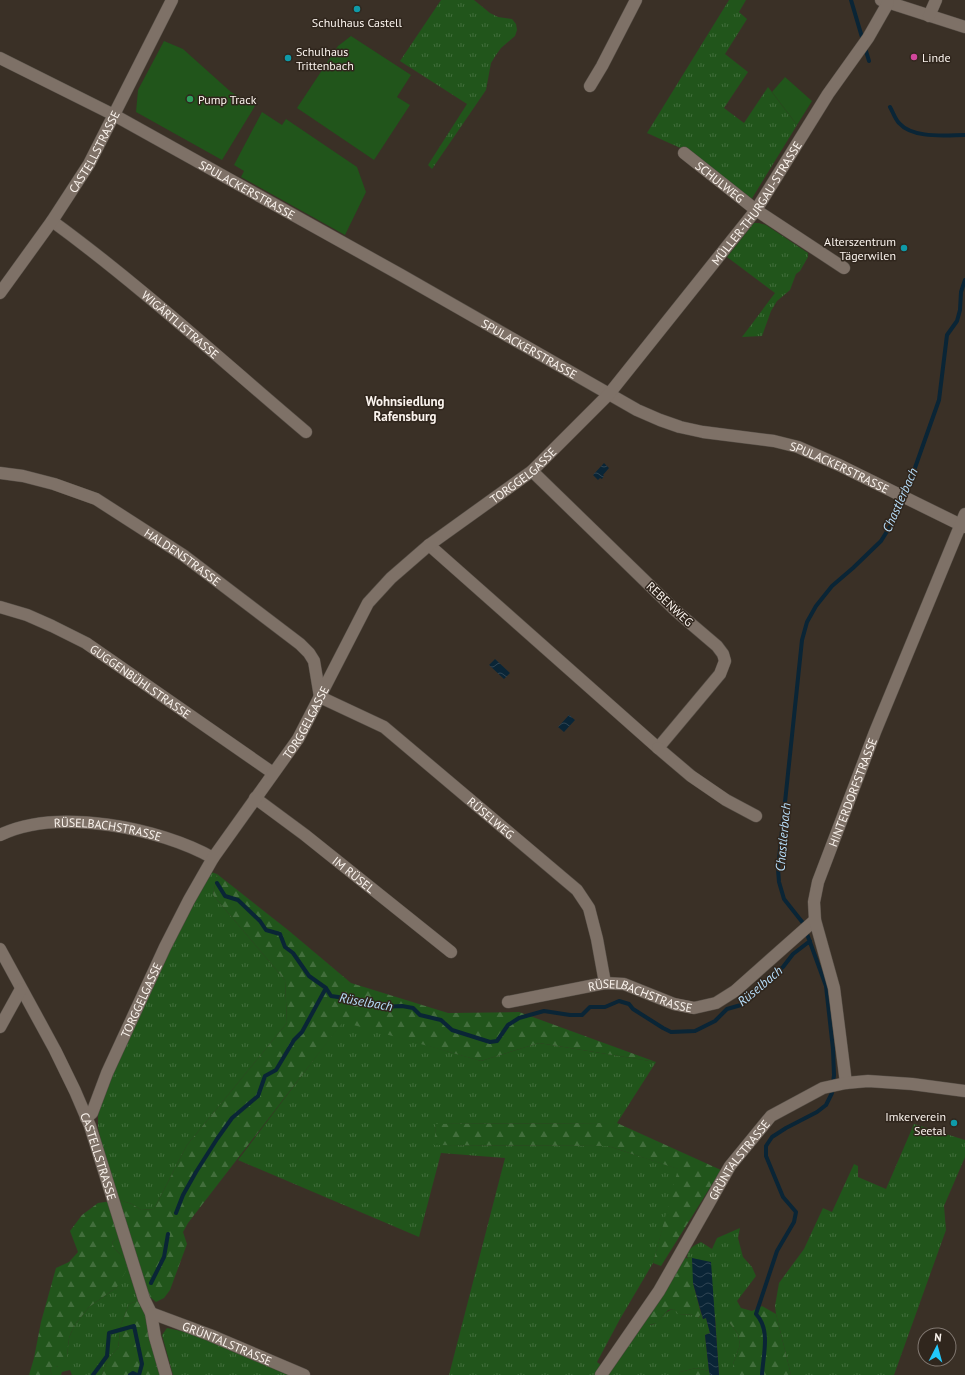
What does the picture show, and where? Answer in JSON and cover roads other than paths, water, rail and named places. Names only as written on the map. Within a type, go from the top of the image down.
[{"type":"street","name":"CASTELLSTRASSE","points":[[0,293],[52,220],[89,164],[172,0]]},
{"type":"street","points":[[590,86],[636,0]]},
{"type":"street","points":[[929,16],[936,0]]},
{"type":"street","points":[[885,1],[965,27]]},
{"type":"street","name":"MÜLLER-THURGAU-STRASSE","points":[[609,394],[756,210],[828,94],[868,38],[885,1]]},
{"type":"street","name":"SPULACKERSTRASSE","points":[[0,58],[114,115],[401,275],[637,410],[680,427],[710,433],[774,441],[798,447],[963,522]]},
{"type":"street","name":"SCHULWEG","points":[[684,153],[756,210],[844,268]]},
{"type":"street","name":"WIGÄRTLISTRASSE","points":[[52,220],[114,268],[306,432]]},
{"type":"street","name":"TORGGELGASSE","points":[[86,1118],[92,1113],[108,1073],[165,947],[189,900],[213,858],[298,739],[368,604],[391,578],[429,545],[532,471],[609,394]]},
{"type":"street","name":"REBENWEG","points":[[532,471],[670,606],[717,646],[723,654],[725,661],[720,674],[658,748]]},
{"type":"street","name":"HALDENSTRASSE","points":[[0,473],[22,476],[54,484],[96,499],[183,556],[300,644],[309,653],[314,661],[320,697]]},
{"type":"street","name":"HINTERDORFSTRASSE","points":[[844,1083],[834,988],[808,926],[818,882],[875,732],[963,522]]},
{"type":"street","points":[[429,545],[691,776],[726,800],[756,816]]},
{"type":"street","name":"GUGGENBÜHLSTRASSE","points":[[0,607],[27,615],[86,643],[273,773]]},
{"type":"street","name":"RÜSELWEG","points":[[320,697],[384,727],[577,890],[589,908],[597,939],[605,983]]},
{"type":"street","name":"IM RÜSEL","points":[[255,798],[305,835],[451,952]]},
{"type":"street","name":"RÜSELBACHSTRASSE","points":[[0,835],[12,829],[39,823],[99,823],[129,828],[156,835],[200,851],[213,858]]},
{"type":"street","name":"RÜSELBACHSTRASSE","points":[[508,1002],[605,983],[624,984],[674,1004],[694,1008],[716,1003],[735,991],[808,926]]},
{"type":"street","name":"CASTELLSTRASSE","points":[[0,949],[55,1050],[86,1118],[142,1292],[151,1313],[155,1337],[166,1375]]},
{"type":"street","points":[[0,1027],[21,989]]},
{"type":"street","name":"GRÜNTALSTRASSE","points":[[601,1375],[660,1291],[730,1166],[771,1116],[823,1088],[844,1083],[868,1081],[912,1084],[965,1091]]},
{"type":"street","name":"GRÜNTALSTRASSE","points":[[151,1313],[210,1335],[304,1375]]},
{"type":"water","points":[[604,463],[609,468],[603,475],[604,476],[602,479],[600,478],[598,480],[593,475]]},
{"type":"water","points":[[495,659],[510,673],[504,679],[489,665]]},
{"type":"water","points":[[569,715],[575,720],[564,732],[558,727]]},
{"type":"water","points":[[692,1258],[711,1262],[719,1375],[710,1375],[709,1371],[705,1335],[710,1333],[706,1318],[703,1319],[693,1283]]},
{"type":"waterway","name":"Chastlerbach","points":[[851,0],[869,61]]},
{"type":"waterway","name":"Chastlerbach","points":[[890,107],[899,123],[913,132],[930,135],[965,135]]},
{"type":"waterway","name":"Chastlerbach","points":[[762,1375],[765,1335],[761,1320],[756,1314],[777,1251],[794,1222],[796,1212],[783,1197],[766,1156],[766,1146],[772,1137],[817,1112],[826,1105],[832,1093],[834,1075],[833,1049],[826,986],[803,923],[784,899],[779,882],[778,869],[802,640],[807,622],[816,606],[832,586],[881,541],[891,525],[894,515],[911,479],[939,400],[947,335],[957,321],[960,310],[961,292],[965,280]]},
{"type":"waterway","points":[[217,883],[225,896],[238,900],[260,921],[266,930],[280,934],[285,947],[293,953],[309,976],[326,988]]},
{"type":"waterway","name":"Rüselbach","points":[[176,1213],[183,1195],[217,1139],[232,1118],[258,1096],[265,1076],[276,1070],[294,1040],[302,1032],[326,988],[331,996],[366,1001],[381,1007],[402,1006],[413,1008],[420,1015],[441,1020],[452,1030],[490,1042],[497,1041],[508,1025],[519,1018],[544,1011],[570,1015],[582,1015],[590,1007],[605,1007],[619,1001],[629,1004],[633,1009],[671,1032],[695,1031],[715,1021],[727,1009],[741,1005],[745,999],[783,967],[793,954],[810,941]]},
{"type":"waterway","points":[[151,1283],[164,1257],[168,1234]]},
{"type":"waterway","points":[[93,1375],[107,1356],[109,1333],[134,1326],[142,1364],[139,1375]]},
{"type":"waterway","points":[[130,1375],[133,1373],[137,1375]]},
{"type":"place","name":"Schulhaus Castell","points":[[357,9]]},
{"type":"place","name":"Linde","points":[[914,57]]},
{"type":"place","name":"Schulhaus Trittenbach","points":[[288,58]]},
{"type":"place","name":"Pump Track","points":[[190,99]]},
{"type":"place","name":"Alterszentrum Tägerwilen","points":[[904,248]]},
{"type":"place","name":"Imkerverein Seetal","points":[[954,1123]]},
{"type":"district","name":"Wohnsiedlung Rafensburg","points":[[405,408]]}]
